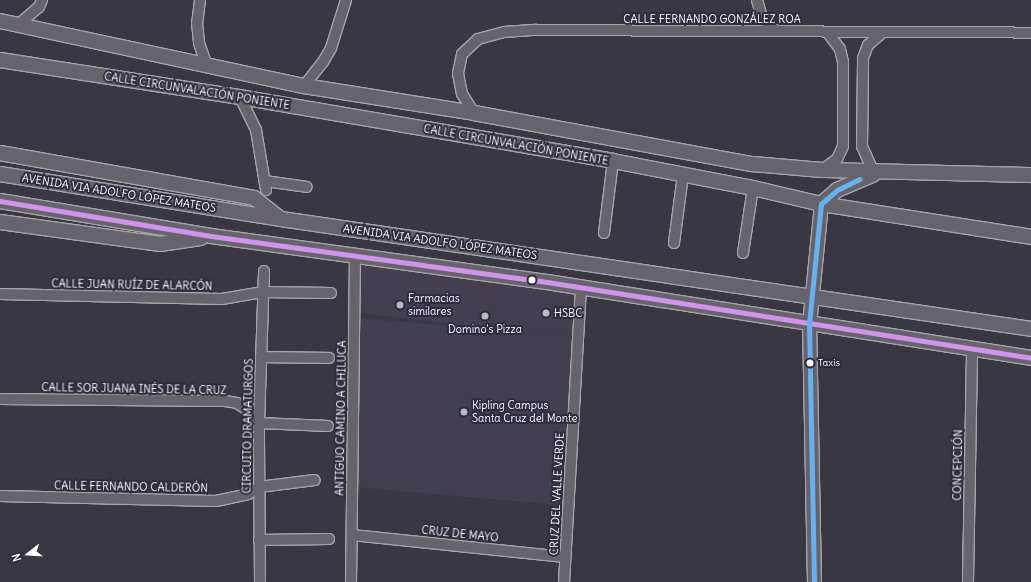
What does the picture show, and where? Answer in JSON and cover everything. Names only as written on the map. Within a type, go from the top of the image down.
[{"type":"main road","name":"CALLE CIRCUNVALACIÓN PONIENTE","points":[[0,21],[304,86],[474,113],[753,164],[822,170],[1031,176]]},
{"type":"main road","name":"CALLE CIRCUNVALACIÓN PONIENTE","points":[[0,60],[240,97],[613,161],[753,188],[821,204],[1031,237]]},
{"type":"main road","points":[[0,153],[254,198],[281,219]]},
{"type":"main road","points":[[821,204],[837,190],[878,171]]},
{"type":"main road","name":"AVENIDA VIA ADOLFO LÓPEZ MATEOS","points":[[0,174],[281,219],[812,295],[1031,329]]},
{"type":"main road","points":[[0,201],[211,236],[581,287],[1031,358]]},
{"type":"main road","points":[[0,222],[160,244],[211,236]]},
{"type":"street","points":[[18,24],[39,7],[42,0]]},
{"type":"street","points":[[200,0],[198,23],[199,43],[207,66]]},
{"type":"street","points":[[304,86],[323,62],[331,48],[346,0]]},
{"type":"street","points":[[757,0],[762,18],[775,30]]},
{"type":"street","name":"CALLE FERNANDO GONZÁLEZ ROA","points":[[474,113],[462,94],[458,72],[462,54],[478,39],[504,32],[536,30],[775,30],[827,32],[1031,33]]},
{"type":"street","points":[[822,170],[837,159],[843,146],[843,62],[840,49],[827,32]]},
{"type":"street","points":[[878,171],[862,146],[863,58],[868,45],[883,32]]},
{"type":"street","points":[[240,97],[256,130],[266,186],[308,187]]},
{"type":"street","points":[[604,233],[613,161]]},
{"type":"street","points":[[674,243],[683,175]]},
{"type":"street","points":[[743,253],[753,188]]},
{"type":"street","points":[[814,582],[809,324],[821,204]]},
{"type":"street","name":"ANTIGUO CAMINO A CHILUCA","points":[[351,582],[355,255]]},
{"type":"street","name":"CIRCUITO DRAMATURGOS","points":[[260,582],[259,423],[262,292],[264,271]]},
{"type":"street","name":"CRUZ DEL VALLE VERDE","points":[[564,582],[581,287]]},
{"type":"street","name":"CALLE JUAN RUÍZ DE ALARCÓN","points":[[0,294],[222,299],[262,292],[331,293]]},
{"type":"street","name":"CONCEPCIÓN","points":[[968,582],[972,349]]},
{"type":"street","points":[[261,357],[329,358]]},
{"type":"street","name":"CALLE SOR JUANA INÉS DE LA CRUZ","points":[[0,399],[225,401],[237,403],[249,411],[259,423]]},
{"type":"street","points":[[259,423],[328,426]]},
{"type":"street","name":"CALLE FERNANDO CALDERÓN","points":[[0,496],[216,501],[248,494],[259,487],[315,480]]},
{"type":"street","name":"CRUZ DE MAYO","points":[[352,535],[565,557]]},
{"type":"street","points":[[260,540],[329,539]]},
{"type":"shaded area","points":[[357,259],[578,286],[572,339],[351,312]]},
{"type":"shaded area","name":"Kipling Campus Santa Cruz del Monte","points":[[360,318],[574,337],[559,505],[345,486]]},
{"type":"transit line","points":[[814,582],[809,324],[821,204],[837,190],[860,179]]},
{"type":"transit line","points":[[0,201],[211,236],[547,282],[1031,358]]},
{"type":"place","name":"Farmacias similares","points":[[400,305]]},
{"type":"place","name":"HSBC","points":[[546,313]]},
{"type":"place","name":"Domino's Pizza","points":[[485,316]]},
{"type":"place","name":"Taxis","points":[[810,363]]},
{"type":"place","name":"Kipling Campus Santa Cruz del Monte","points":[[464,412]]}]
